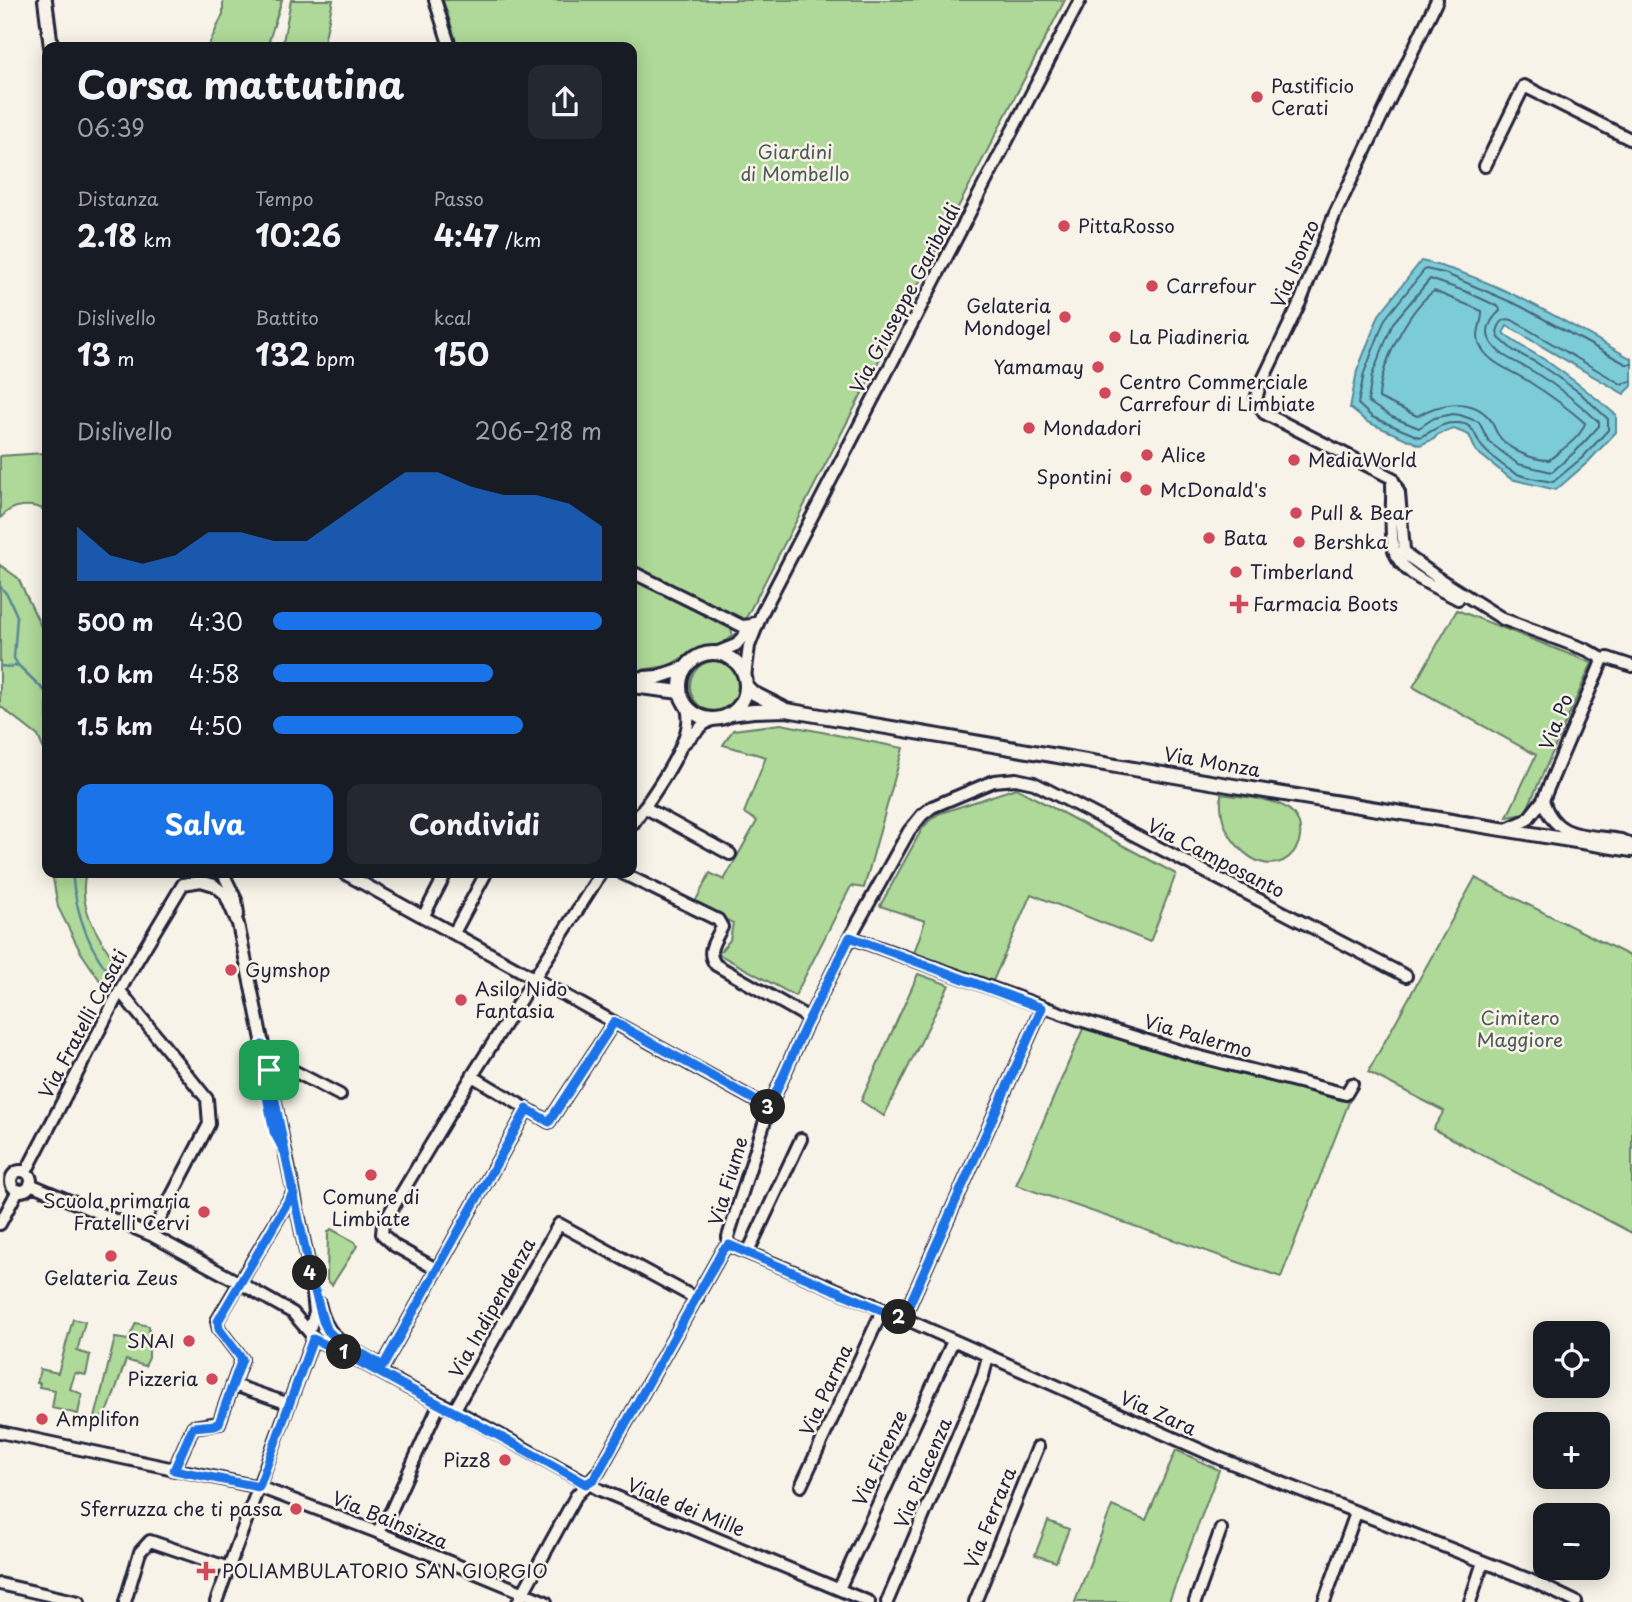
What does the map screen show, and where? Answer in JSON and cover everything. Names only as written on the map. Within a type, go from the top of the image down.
[{"type":"main road","points":[[45,0],[50,42]]},
{"type":"main road","points":[[637,679],[658,677],[685,667],[699,656],[716,653],[734,661],[745,681],[741,704],[730,715],[713,719],[698,716],[686,706],[680,692],[680,680],[685,667]]},
{"type":"main road","name":"Via Monza","points":[[745,681],[753,692],[786,710]]},
{"type":"main road","points":[[637,687],[680,692]]},
{"type":"main road","name":"Via Monza","points":[[730,715],[786,710],[1227,785],[1631,849]]},
{"type":"street","points":[[435,0],[448,42]]},
{"type":"street","name":"Via Giuseppe Garibaldi","points":[[745,681],[750,646],[762,613],[1080,0]]},
{"type":"street","name":"Via Isonzo","points":[[1437,0],[1334,216],[1301,300],[1256,394],[1259,407],[1392,478],[1399,493],[1402,545],[1406,554],[1503,619],[1587,650],[1603,659],[1608,658],[1632,666]]},
{"type":"street","points":[[1485,166],[1524,86],[1632,140]]},
{"type":"street","points":[[637,574],[742,626],[752,625]]},
{"type":"street","name":"Via Giuseppe Garibaldi","points":[[716,653],[736,645],[762,613]]},
{"type":"street","name":"Via Po","points":[[1506,829],[1527,820],[1543,800],[1603,659]]},
{"type":"street","points":[[637,817],[682,745],[689,722],[686,706]]},
{"type":"street","points":[[682,745],[713,719]]},
{"type":"street","name":"Via Fiume","points":[[520,1598],[576,1496],[599,1471],[723,1250],[729,1245],[728,1237],[769,1108],[809,1018],[909,831],[932,807],[994,781],[1009,779]]},
{"type":"street","name":"Via Camposanto","points":[[1009,779],[1034,783],[1406,976]]},
{"type":"street","points":[[1543,800],[1550,818],[1563,830],[1621,840],[1630,844],[1631,849]]},
{"type":"street","points":[[643,807],[730,854]]},
{"type":"street","name":"Via Fratelli Casati","points":[[26,1172],[120,990],[184,878]]},
{"type":"street","points":[[175,894],[183,884],[202,879],[217,881],[219,878]]},
{"type":"street","points":[[30,1184],[152,1236],[293,1313],[313,1335],[326,1337],[262,1045],[238,924],[236,900],[225,878]]},
{"type":"street","points":[[353,878],[769,1108]]},
{"type":"street","points":[[423,917],[443,878]]},
{"type":"street","points":[[454,933],[483,878]]},
{"type":"street","points":[[436,1269],[395,1247],[383,1236],[383,1224],[472,1076],[598,878]]},
{"type":"street","points":[[632,878],[718,920],[722,927],[710,952],[710,958],[716,965],[809,1018]]},
{"type":"street","points":[[202,879],[225,894],[238,924]]},
{"type":"street","name":"Via Palermo","points":[[850,937],[1042,1008],[1193,1055],[1349,1089]]},
{"type":"street","points":[[120,990],[207,1099],[209,1124],[155,1228]]},
{"type":"street","points":[[903,1319],[1042,1008]]},
{"type":"street","points":[[472,1076],[549,1122],[614,1022]]},
{"type":"street","points":[[262,1045],[264,1081],[272,1124],[276,1140],[285,1153]]},
{"type":"street","points":[[269,1070],[286,1067],[340,1095]]},
{"type":"street","points":[[383,1366],[527,1109]]},
{"type":"street","points":[[748,1252],[801,1139]]},
{"type":"street","points":[[0,1172],[12,1176]]},
{"type":"street","points":[[16,1172],[26,1172],[30,1177],[30,1184],[25,1190],[18,1191],[12,1185],[12,1176],[16,1172]]},
{"type":"street","points":[[0,1224],[18,1191]]},
{"type":"street","points":[[174,1470],[193,1427],[219,1423],[242,1359],[217,1326],[293,1193]]},
{"type":"street","name":"Via Indipendenza","points":[[456,1411],[559,1224],[697,1299]]},
{"type":"street","name":"Via Zara","points":[[729,1245],[883,1309],[1177,1441],[1530,1580],[1576,1602]]},
{"type":"street","points":[[216,1602],[313,1335],[315,1309],[311,1277]]},
{"type":"street","name":"Via Parma","points":[[801,1486],[883,1309]]},
{"type":"street","name":"Viale dei Mille","points":[[326,1328],[337,1339],[456,1411],[586,1484],[869,1602]]},
{"type":"street","name":"Viale dei Mille","points":[[313,1335],[456,1411]]},
{"type":"street","name":"Via Firenze","points":[[839,1590],[953,1341]]},
{"type":"street","name":"Via Piacenza","points":[[887,1602],[978,1388],[988,1356]]},
{"type":"street","points":[[234,1385],[289,1404]]},
{"type":"street","points":[[377,1532],[391,1511],[440,1404]]},
{"type":"street","name":"Via Bainsizza","points":[[0,1432],[259,1487],[377,1532],[520,1598],[546,1602]]},
{"type":"street","name":"Via Ferrara","points":[[975,1602],[1038,1447]]},
{"type":"street","points":[[1324,1602],[1356,1513]]},
{"type":"street","points":[[1195,1602],[1221,1530]]},
{"type":"street","points":[[125,1602],[140,1552],[150,1541],[229,1568]]},
{"type":"street","points":[[1470,1602],[1483,1562]]},
{"type":"street","points":[[0,1584],[79,1602]]},
{"type":"green space","points":[[223,0],[282,0],[269,42],[210,42],[223,14]]},
{"type":"green space","points":[[291,0],[333,0],[324,42],[283,42]]},
{"type":"green space","name":"Giardini di Mombello","points":[[443,0],[1065,0],[744,622],[637,567],[637,42],[456,42]]},
{"type":"green space","points":[[42,453],[42,509],[16,507],[0,519],[0,456]]},
{"type":"green space","points":[[0,565],[18,578],[42,629],[42,745],[38,736],[0,706]]},
{"type":"green space","points":[[637,582],[731,629],[733,636],[719,645],[695,650],[668,666],[637,670]]},
{"type":"green space","points":[[1457,610],[1592,663],[1525,814],[1507,817],[1536,755],[1413,687]]},
{"type":"green space","points":[[715,661],[733,668],[740,686],[733,704],[715,711],[697,704],[690,686],[697,668]]},
{"type":"green space","points":[[781,724],[903,748],[864,888],[851,886],[795,996],[718,954],[730,940],[733,923],[694,904],[710,873],[724,880],[757,821],[744,813],[766,757],[723,745],[733,730]]},
{"type":"green space","points":[[1016,788],[1176,874],[1150,942],[1031,894],[993,981],[914,953],[925,921],[880,906],[922,829],[938,814]]},
{"type":"green space","points":[[1221,794],[1272,802],[1293,814],[1300,826],[1299,840],[1294,852],[1283,861],[1269,864],[1253,859],[1236,844],[1225,826]]},
{"type":"green space","points":[[53,878],[85,878],[84,899],[87,911],[98,935],[119,968],[105,988],[80,951],[58,907]]},
{"type":"green space","name":"Cimitero Maggiore","points":[[1475,878],[1630,956],[1632,950],[1632,1233],[1433,1129],[1444,1111],[1368,1072]]},
{"type":"green space","points":[[918,974],[949,985],[884,1116],[861,1101]]},
{"type":"green space","points":[[1085,1024],[1224,1070],[1349,1102],[1281,1277],[1016,1185]]},
{"type":"green space","points":[[331,1229],[355,1242],[357,1246],[332,1285],[327,1280],[328,1232]]},
{"type":"green space","points":[[73,1319],[85,1322],[77,1351],[90,1355],[86,1375],[75,1373],[70,1389],[82,1394],[78,1414],[52,1408],[55,1390],[39,1387],[40,1383],[37,1383],[40,1369],[58,1373]]},
{"type":"green space","points":[[136,1323],[149,1326],[149,1358],[145,1366],[126,1360],[109,1408],[95,1427],[93,1426],[115,1338],[128,1340]]},
{"type":"green space","points":[[1176,1450],[1219,1470],[1169,1602],[1075,1602],[1112,1506],[1146,1520]]},
{"type":"green space","points":[[1048,1521],[1069,1529],[1056,1562],[1035,1555]]},
{"type":"water","points":[[1421,261],[1448,268],[1503,290],[1632,359],[1632,386],[1624,394],[1507,326],[1503,333],[1563,373],[1616,415],[1616,432],[1588,462],[1556,490],[1511,479],[1476,451],[1469,435],[1454,429],[1438,434],[1434,439],[1420,445],[1367,422],[1350,408],[1357,371],[1379,315]]},
{"type":"waterway","points":[[0,586],[17,616],[14,658],[42,688]]},
{"type":"waterway","points":[[0,666],[17,665]]},
{"type":"waterway","points":[[73,878],[85,930],[97,956],[115,980]]},
{"type":"place","name":"Pastificio Cerati","points":[[1257,97]]},
{"type":"place","name":"PittaRosso","points":[[1064,226]]},
{"type":"place","name":"Carrefour","points":[[1152,286]]},
{"type":"place","name":"Gelateria Mondogel","points":[[1065,317]]},
{"type":"place","name":"La Piadineria","points":[[1115,337]]},
{"type":"place","name":"Yamamay","points":[[1098,367]]},
{"type":"place","name":"Centro Commerciale Carrefour di Limbiate","points":[[1105,393]]},
{"type":"place","name":"Mondadori","points":[[1029,428]]},
{"type":"place","name":"Alice","points":[[1147,455]]},
{"type":"place","name":"MediaWorld","points":[[1294,460]]},
{"type":"place","name":"Spontini","points":[[1126,477]]},
{"type":"place","name":"McDonald's","points":[[1146,490]]},
{"type":"place","name":"Pull & Bear","points":[[1296,513]]},
{"type":"place","name":"Bata","points":[[1209,538]]},
{"type":"place","name":"Bershka","points":[[1299,542]]},
{"type":"place","name":"Timberland","points":[[1236,572]]},
{"type":"place","name":"Farmacia Boots","points":[[1239,604]]},
{"type":"place","name":"Gymshop","points":[[231,970]]},
{"type":"place","name":"Asilo Nido Fantasia","points":[[461,1000]]},
{"type":"place","name":"Comune di Limbiate","points":[[371,1175]]},
{"type":"place","name":"Scuola primaria Fratelli Cervi","points":[[204,1212]]},
{"type":"place","name":"Gelateria Zeus","points":[[111,1256]]},
{"type":"place","name":"SNAI","points":[[189,1341]]},
{"type":"place","name":"Pizzeria","points":[[212,1379]]},
{"type":"place","name":"Amplifon","points":[[42,1419]]},
{"type":"place","name":"Pizz8","points":[[505,1460]]},
{"type":"place","name":"Sferruzza che ti passa","points":[[296,1509]]},
{"type":"place","name":"POLIAMBULATORIO SAN GIORGIO","points":[[206,1571]]},
{"type":"route","points":[[269,1070],[262,1045],[264,1081],[274,1132],[285,1153],[323,1321],[328,1331],[337,1339],[383,1366],[527,1109],[549,1122],[614,1022],[769,1108],[804,1029],[850,937],[1042,1008],[903,1319],[729,1245],[723,1250],[599,1471],[594,1479],[586,1484],[458,1412],[334,1347],[313,1339],[259,1487],[174,1470],[193,1427],[219,1423],[242,1359],[217,1326],[218,1321],[293,1193],[285,1153],[285,1147],[269,1070]]}]
